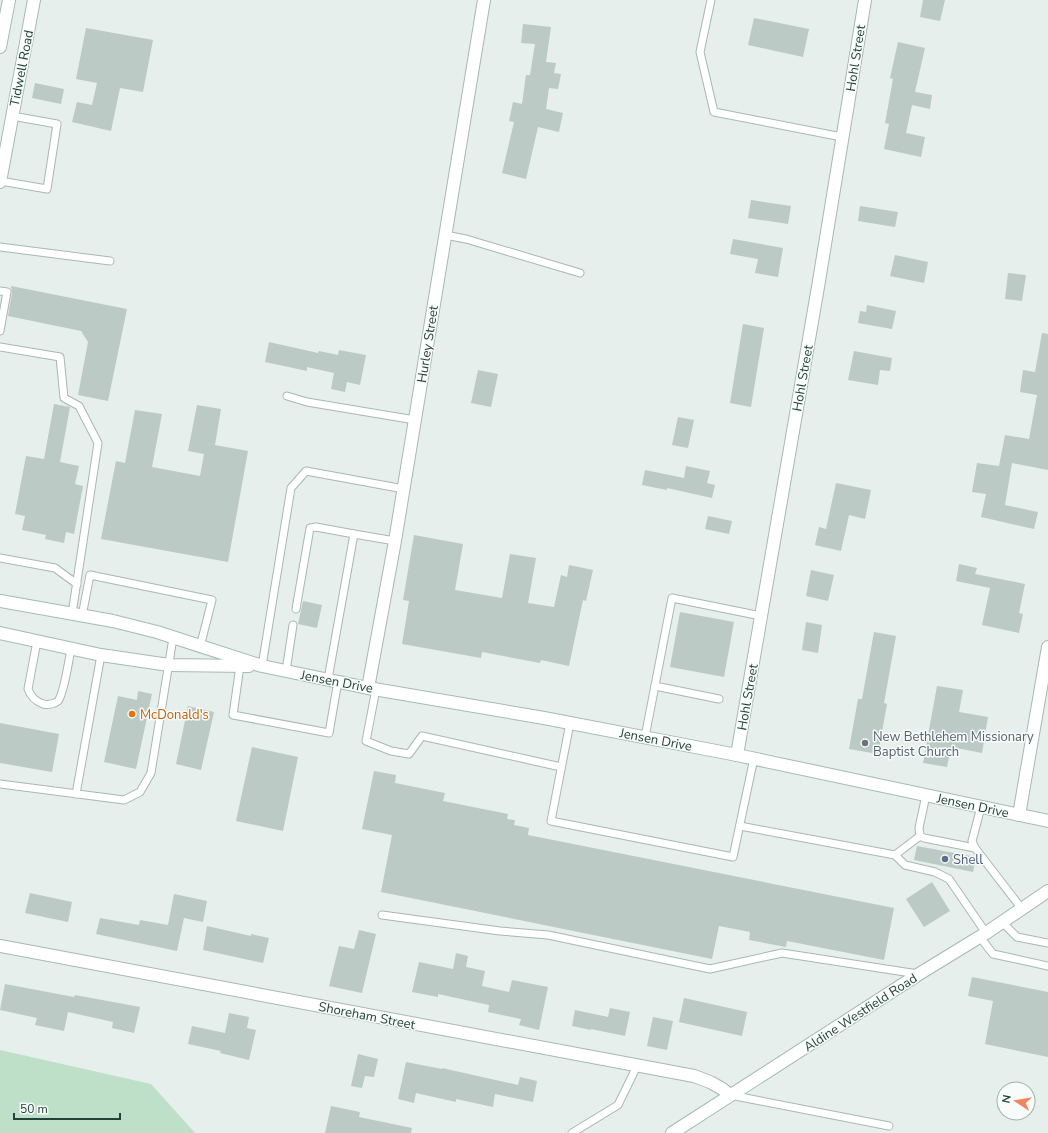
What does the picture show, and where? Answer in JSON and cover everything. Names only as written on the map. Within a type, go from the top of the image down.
[{"type":"street","name":"Tidwell Road","points":[[0,47],[9,0]]},
{"type":"street","name":"Tidwell Road","points":[[0,182],[3,153],[12,116],[34,0]]},
{"type":"street","name":"Hurley Street","points":[[372,688],[484,0]]},
{"type":"street","name":"Hohl Street","points":[[737,755],[818,288],[865,0]]},
{"type":"street","name":"Jensen Drive","points":[[0,602],[113,621],[157,632],[262,666],[372,688],[570,723],[754,758],[1048,821]]},
{"type":"street","name":"Jensen Drive","points":[[0,633],[101,655],[169,665],[262,666]]},
{"type":"street","points":[[1018,815],[1048,647]]},
{"type":"street","name":"Aldine Westfield Road","points":[[672,1133],[918,974],[983,935],[1048,891]]},
{"type":"street","name":"Shoreham Street","points":[[0,946],[694,1076],[713,1082],[730,1095]]},
{"type":"lane","points":[[711,0],[700,52],[714,112],[842,137]]},
{"type":"lane","points":[[0,182],[46,189],[57,124],[12,116]]},
{"type":"lane","points":[[445,235],[466,239],[580,273]]},
{"type":"lane","points":[[0,247],[110,261]]},
{"type":"lane","points":[[0,291],[7,292],[0,331]]},
{"type":"lane","points":[[0,347],[60,357],[64,398],[79,406],[98,443],[77,584],[77,615]]},
{"type":"lane","points":[[287,396],[307,402],[415,420]]},
{"type":"lane","points":[[262,666],[291,488],[306,470],[404,489]]},
{"type":"lane","points":[[296,609],[310,528],[316,527],[395,541]]},
{"type":"lane","points":[[240,666],[233,715],[328,733],[333,680],[354,534]]},
{"type":"lane","points":[[0,558],[55,568],[77,584]]},
{"type":"lane","points":[[77,615],[90,575],[212,600],[200,647]]},
{"type":"lane","points":[[644,737],[672,598],[761,616]]},
{"type":"lane","points":[[286,671],[293,625]]},
{"type":"lane","points":[[0,784],[124,800],[140,792],[151,773],[173,638]]},
{"type":"lane","points":[[37,641],[28,689],[30,696],[45,704],[53,704],[58,700],[62,693],[72,649]]},
{"type":"lane","points":[[76,794],[101,655]]},
{"type":"lane","points":[[655,686],[719,699]]},
{"type":"lane","points":[[372,688],[366,741],[391,752],[409,754],[422,736],[561,767]]},
{"type":"lane","points":[[570,723],[550,821],[733,857],[754,758]]},
{"type":"lane","points":[[920,836],[919,828],[926,795]]},
{"type":"lane","points":[[981,807],[972,842],[1022,909]]},
{"type":"lane","points":[[740,826],[895,855],[906,865],[935,872],[950,879],[983,935],[992,954],[1048,966]]},
{"type":"lane","points":[[920,836],[975,848]]},
{"type":"lane","points":[[895,855],[920,836]]},
{"type":"lane","points":[[382,915],[500,931],[548,935],[710,969],[782,953],[918,974]]},
{"type":"lane","points":[[1002,922],[1017,937],[1048,943]]},
{"type":"lane","points":[[572,1133],[618,1105],[637,1066]]},
{"type":"lane","points":[[730,1095],[889,1126]]},
{"type":"green space","points":[[0,1050],[151,1084],[195,1133],[0,1133]]},
{"type":"building","points":[[923,0],[945,0],[940,21],[920,17]]},
{"type":"building","points":[[754,18],[809,29],[803,57],[748,45]]},
{"type":"building","points":[[523,24],[551,27],[546,62],[556,63],[554,73],[561,74],[558,89],[549,88],[546,109],[563,113],[559,132],[538,127],[526,179],[502,173],[514,122],[509,121],[513,102],[522,104],[526,75],[530,75],[535,44],[521,43]]},
{"type":"building","points":[[86,28],[153,40],[143,92],[120,88],[111,131],[72,122],[77,102],[92,105],[97,83],[76,79]]},
{"type":"building","points":[[898,42],[925,48],[915,92],[932,95],[930,109],[912,105],[906,133],[925,137],[921,157],[884,149],[889,124],[885,123],[893,79],[890,78]]},
{"type":"building","points":[[35,83],[64,89],[61,104],[32,98]]},
{"type":"building","points":[[751,200],[791,206],[788,224],[748,218]]},
{"type":"building","points":[[860,206],[898,212],[895,227],[858,221]]},
{"type":"building","points":[[733,239],[783,248],[778,277],[755,273],[758,259],[730,254]]},
{"type":"building","points":[[895,255],[928,262],[924,283],[890,276]]},
{"type":"building","points":[[1008,273],[1026,275],[1022,301],[1005,299]]},
{"type":"building","points":[[11,286],[127,309],[108,401],[78,395],[88,342],[81,331],[8,316],[12,293]]},
{"type":"building","points":[[867,305],[896,311],[892,329],[858,323],[860,311],[866,312]]},
{"type":"building","points":[[743,324],[764,328],[751,407],[730,403]]},
{"type":"building","points":[[1042,333],[1048,334],[1048,470],[1012,463],[1005,505],[1038,512],[1034,529],[981,517],[986,494],[972,492],[977,463],[999,466],[1005,435],[1029,439],[1037,395],[1020,392],[1023,370],[1035,372]]},
{"type":"building","points":[[269,342],[318,353],[319,351],[338,355],[339,350],[366,355],[360,385],[347,382],[345,392],[331,389],[334,373],[307,367],[307,371],[265,362]]},
{"type":"building","points":[[854,351],[892,358],[890,371],[880,370],[878,385],[848,380]]},
{"type":"building","points":[[478,370],[498,374],[491,407],[471,403]]},
{"type":"building","points":[[54,404],[70,407],[60,462],[79,466],[75,484],[83,486],[74,534],[66,532],[64,543],[45,539],[46,535],[22,530],[25,516],[15,514],[26,456],[44,459]]},
{"type":"building","points":[[197,405],[221,409],[215,445],[248,451],[228,562],[101,539],[116,461],[125,463],[135,410],[162,414],[152,467],[200,476],[204,454],[188,451]]},
{"type":"building","points":[[678,417],[694,420],[688,448],[672,445]]},
{"type":"building","points":[[686,466],[710,471],[707,483],[715,485],[712,498],[667,488],[667,490],[642,485],[645,470],[684,478]]},
{"type":"building","points":[[836,483],[871,490],[865,519],[849,515],[841,551],[815,545],[819,527],[826,529]]},
{"type":"building","points":[[708,516],[732,521],[729,534],[705,529]]},
{"type":"building","points":[[414,535],[463,544],[455,590],[502,598],[510,554],[536,558],[528,603],[554,607],[561,575],[567,577],[569,565],[593,570],[586,601],[583,600],[569,666],[541,660],[540,663],[482,652],[481,658],[402,644],[409,601],[403,600]]},
{"type":"building","points":[[959,564],[977,568],[975,574],[1025,584],[1019,613],[1023,614],[1019,633],[982,625],[990,588],[956,581]]},
{"type":"building","points":[[811,570],[834,575],[828,601],[806,596]]},
{"type":"building","points":[[303,601],[322,605],[317,628],[298,624]]},
{"type":"building","points":[[680,612],[734,622],[724,677],[670,667]]},
{"type":"building","points":[[806,622],[822,625],[818,653],[802,650]]},
{"type":"building","points":[[874,632],[896,636],[884,703],[887,704],[878,754],[849,749],[858,699],[862,699]]},
{"type":"building","points":[[937,686],[963,690],[959,712],[988,717],[982,753],[951,747],[947,767],[923,763]]},
{"type":"building","points":[[138,691],[152,694],[136,769],[104,762],[118,696],[137,700]]},
{"type":"building","points":[[188,706],[214,712],[201,770],[176,764]]},
{"type":"building","points":[[0,723],[59,734],[52,772],[0,763]]},
{"type":"building","points":[[252,747],[298,757],[283,831],[236,821]]},
{"type":"building","points":[[374,771],[396,775],[395,783],[445,793],[443,801],[508,814],[507,819],[515,820],[514,825],[529,828],[528,835],[894,908],[884,960],[787,941],[786,947],[749,940],[750,932],[719,926],[712,959],[381,892],[392,835],[362,829]]},
{"type":"building","name":"Shell","points":[[917,846],[976,857],[973,872],[914,860]]},
{"type":"building","points":[[932,882],[950,911],[924,927],[906,899]]},
{"type":"building","points":[[30,893],[72,902],[68,922],[25,913]]},
{"type":"building","points":[[174,894],[207,901],[203,922],[184,918],[177,951],[96,934],[100,918],[139,925],[140,920],[168,925]]},
{"type":"building","points":[[207,926],[251,936],[251,934],[269,938],[263,963],[203,950]]},
{"type":"building","points":[[359,930],[376,934],[362,993],[329,986],[339,946],[354,949]]},
{"type":"building","points":[[456,953],[468,956],[466,967],[485,971],[482,986],[509,992],[512,980],[548,987],[539,1030],[519,1025],[521,1019],[488,1012],[489,1005],[438,994],[438,997],[412,992],[419,962],[453,969]]},
{"type":"building","points":[[972,977],[1048,992],[1048,1057],[985,1044],[993,1001],[968,996]]},
{"type":"building","points":[[5,984],[74,997],[75,995],[140,1007],[134,1033],[112,1028],[113,1022],[68,1012],[64,1031],[35,1025],[37,1018],[0,1010]]},
{"type":"building","points":[[684,998],[747,1012],[742,1036],[679,1022]]},
{"type":"building","points":[[610,1008],[630,1012],[625,1036],[572,1026],[575,1010],[608,1017]]},
{"type":"building","points":[[229,1013],[249,1017],[247,1028],[256,1030],[249,1060],[220,1053],[221,1051],[188,1044],[192,1026],[225,1033]]},
{"type":"building","points":[[653,1017],[673,1021],[667,1050],[647,1046]]},
{"type":"building","points":[[358,1054],[378,1059],[374,1077],[365,1076],[362,1088],[351,1086]]},
{"type":"building","points":[[406,1062],[442,1068],[518,1085],[520,1077],[537,1081],[533,1102],[495,1094],[493,1107],[456,1099],[456,1102],[416,1093],[414,1103],[398,1099]]},
{"type":"building","points":[[331,1106],[360,1112],[359,1117],[412,1128],[411,1133],[325,1133]]},
{"type":"place","name":"McDonald's","points":[[132,714]]},
{"type":"place","name":"New Bethlehem Missionary Baptist Church","points":[[865,743]]},
{"type":"place","name":"Shell","points":[[945,859]]}]
